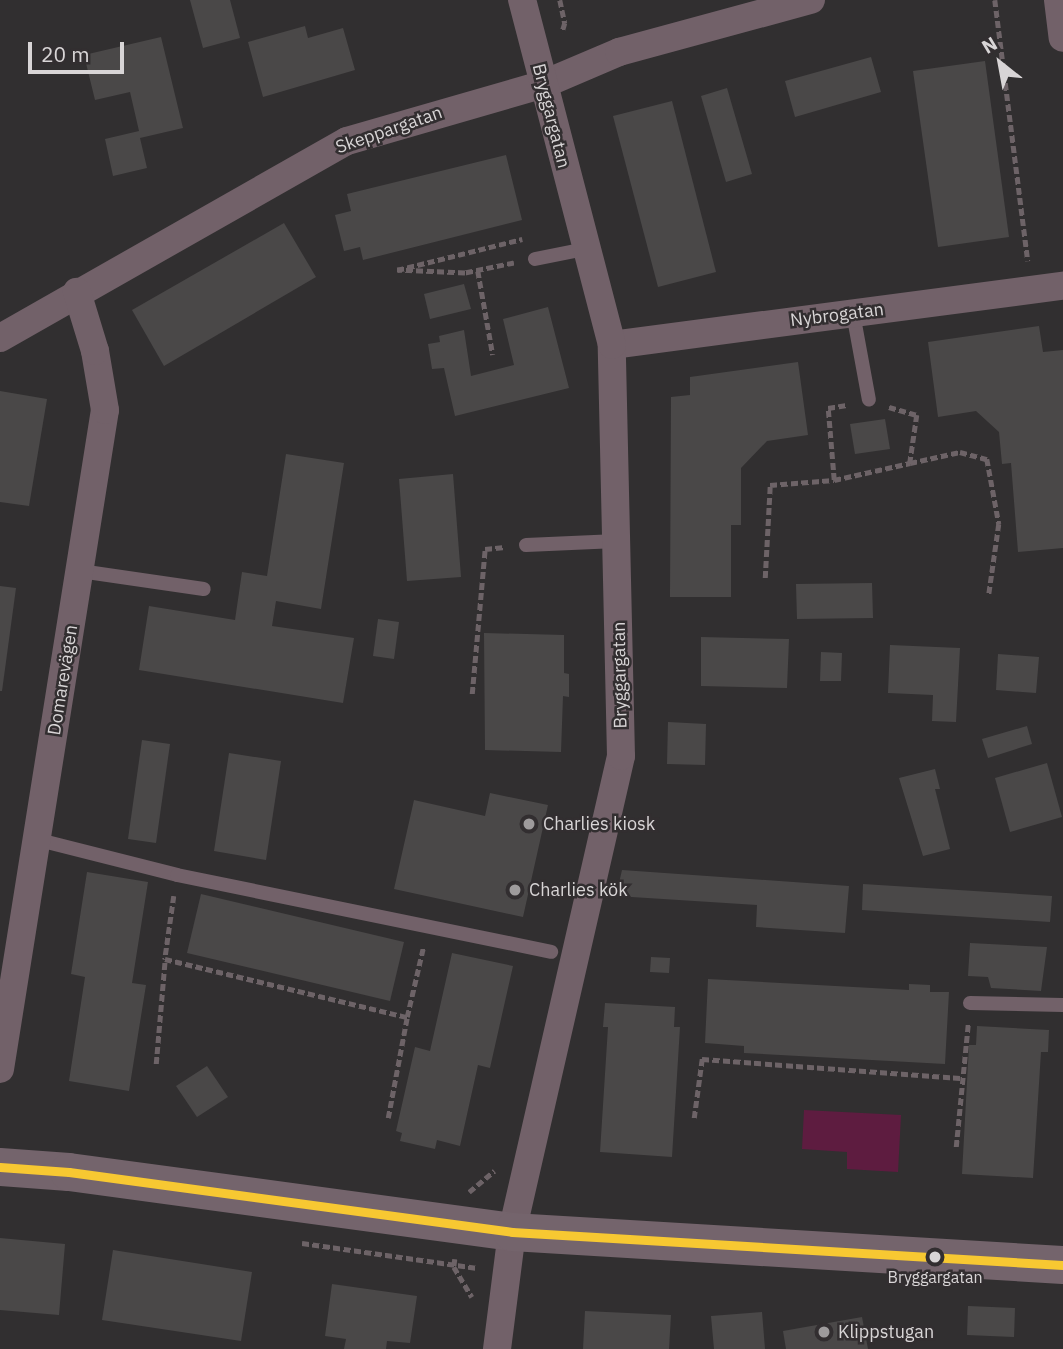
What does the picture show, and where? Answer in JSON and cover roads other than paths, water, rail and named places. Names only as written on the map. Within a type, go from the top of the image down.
[{"type":"street","name":"Bryggargatan","points":[[497,1349],[512,1232],[621,756],[612,345],[522,0]]},
{"type":"street","name":"Skeppargatan","points":[[0,338],[347,141],[544,84],[619,52],[811,0]]},
{"type":"street","points":[[1058,0],[1063,38]]},
{"type":"street","name":"Nybrogatan","points":[[612,345],[1063,286]]},
{"type":"street","name":"Domarevägen","points":[[0,1069],[105,410],[95,351],[77,292]]},
{"type":"street","points":[[0,1167],[69,1172],[512,1232],[1063,1265]]},
{"type":"lane","points":[[535,259],[585,249]]},
{"type":"lane","points":[[853,313],[870,400]]},
{"type":"lane","points":[[526,545],[617,541]]},
{"type":"lane","points":[[80,570],[204,589]]},
{"type":"lane","points":[[38,840],[177,874],[551,952]]},
{"type":"lane","points":[[970,1003],[1063,1005]]},
{"type":"place","name":"Charlies kiosk","points":[[529,824]]},
{"type":"place","name":"Charlies kök","points":[[515,890]]},
{"type":"place","name":"Bryggargatan","points":[[935,1257]]},
{"type":"place","name":"Klippstugan","points":[[824,1332]]}]
